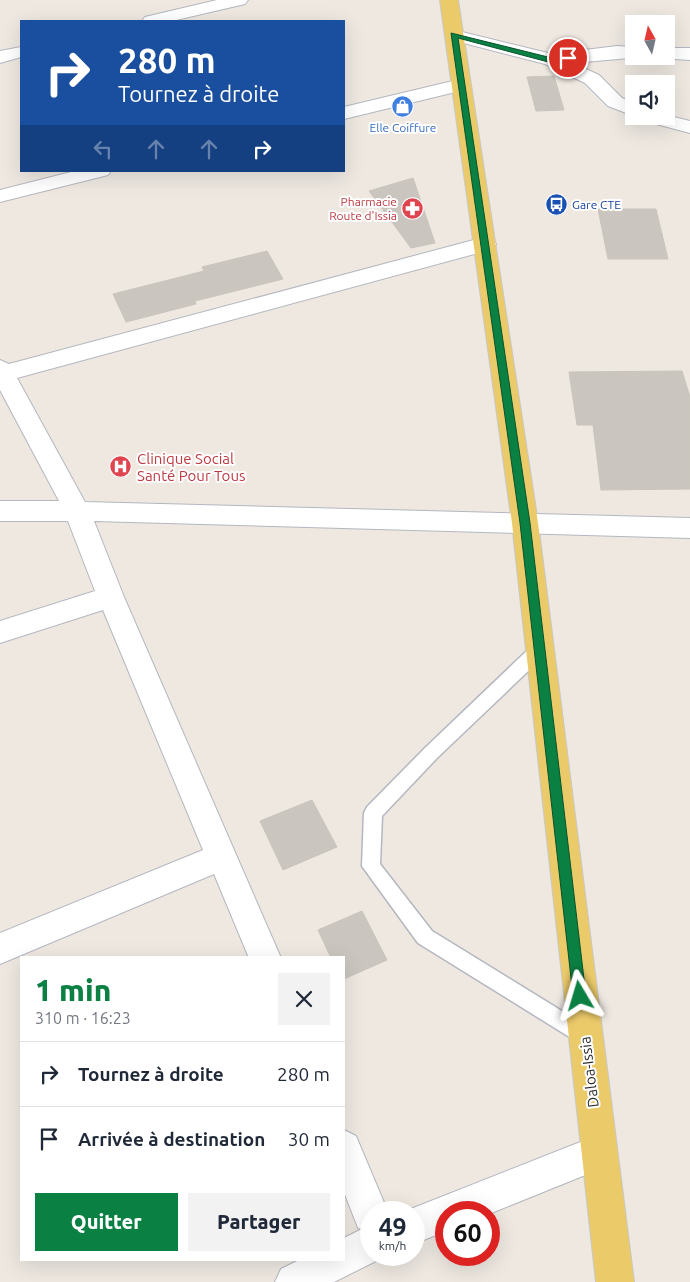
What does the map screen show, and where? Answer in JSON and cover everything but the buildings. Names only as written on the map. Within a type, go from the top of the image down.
[{"type":"main road","name":"Daloa-Issia","points":[[449,0],[525,523],[614,1282]]},
{"type":"street","points":[[154,20],[239,0]]},
{"type":"street","points":[[454,35],[552,60],[592,79],[615,102],[625,106]]},
{"type":"street","points":[[0,58],[20,52]]},
{"type":"street","points":[[552,60],[625,52]]},
{"type":"street","points":[[345,113],[461,85]]},
{"type":"street","points":[[675,123],[690,127]]},
{"type":"street","points":[[0,196],[97,172]]},
{"type":"street","points":[[264,956],[111,597],[77,511],[1,371],[485,244]]},
{"type":"street","points":[[0,511],[77,511],[690,528]]},
{"type":"street","points":[[0,632],[111,597]]},
{"type":"street","points":[[0,949],[223,856]]},
{"type":"street","points":[[345,1150],[365,1201]]},
{"type":"street","points":[[477,1201],[598,1153]]},
{"type":"street","points":[[345,1257],[360,1250]]},
{"type":"street","points":[[294,1282],[337,1261]]},
{"type":"lane","points":[[539,650],[430,753],[373,813],[371,866],[425,937],[584,1036]]},
{"type":"place","name":"Elle Coiffure","points":[[403,106]]},
{"type":"place","name":"Gare CTE","points":[[556,204]]},
{"type":"place","name":"Pharmacie Route d'Issia","points":[[413,208]]},
{"type":"place","name":"Clinique Social Santé Pour Tous","points":[[121,467]]},
{"type":"route","points":[[568,58],[552,60],[454,35],[525,523],[580,996]]}]
